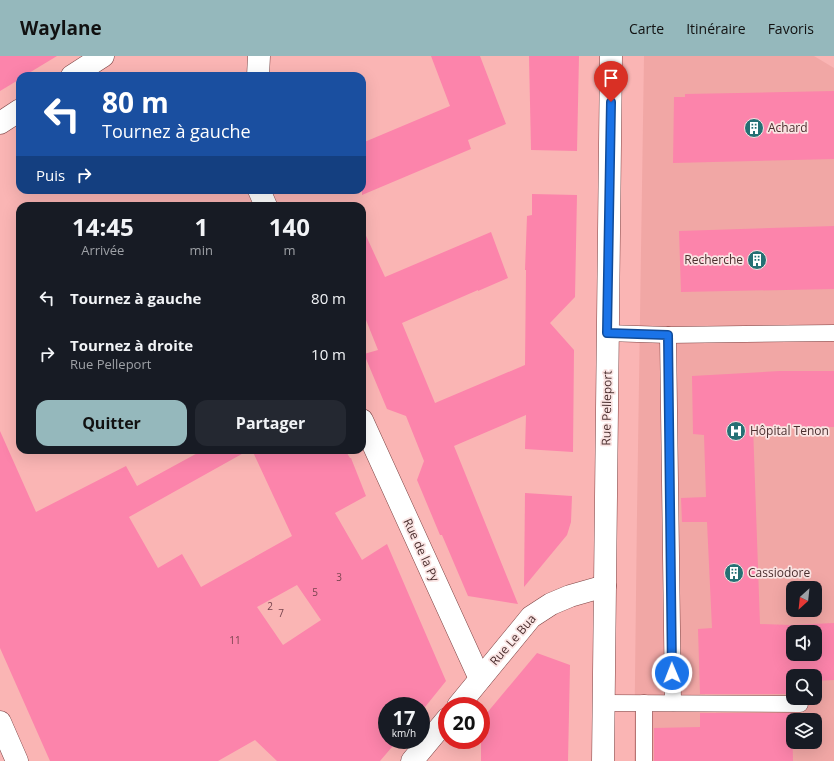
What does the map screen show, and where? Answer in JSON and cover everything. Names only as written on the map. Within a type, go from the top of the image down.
[{"type":"street","points":[[78,72],[103,56]]},
{"type":"street","points":[[258,72],[259,56]]},
{"type":"street","name":"Rue Pelleport","points":[[603,761],[611,56]]},
{"type":"street","points":[[0,123],[16,113]]},
{"type":"street","name":"Rue de la Py","points":[[366,429],[480,679]]},
{"type":"street","name":"Rue Le Bua","points":[[465,697],[531,617],[551,604],[570,596],[605,586]]},
{"type":"street","points":[[0,722],[17,761]]},
{"type":"street","points":[[412,761],[438,730]]},
{"type":"lane","points":[[607,333],[668,335],[834,333]]},
{"type":"lane","points":[[668,335],[673,703]]},
{"type":"lane","points":[[604,703],[786,704]]},
{"type":"lane","points":[[644,703],[644,761]]},
{"type":"shaded area","name":"Hôpital Tenon","points":[[644,56],[814,56],[834,68],[834,761],[634,761]]},
{"type":"building","points":[[0,56],[57,56],[31,72],[16,72],[16,81],[0,91]]},
{"type":"building","points":[[431,56],[480,56],[506,124],[468,140],[471,149],[366,193],[366,141],[450,106]]},
{"type":"building","points":[[529,56],[579,56],[577,151],[531,150]]},
{"type":"building","name":"Achard","points":[[834,91],[834,159],[673,163],[674,97],[685,97],[685,94]]},
{"type":"building","points":[[532,194],[577,195],[575,297],[550,323],[574,350],[573,452],[525,449],[526,415],[454,446],[518,604],[468,596],[417,480],[424,461],[406,416],[387,409],[366,359],[366,353],[378,350],[366,320],[366,236],[385,277],[491,232],[508,278],[402,323],[435,403],[525,365],[525,270],[527,216],[532,215]]},
{"type":"building","name":"Recherche","points":[[834,226],[834,289],[681,292],[679,231]]},
{"type":"building","name":"Cassiodore","points":[[780,371],[834,371],[834,427],[753,426],[760,624],[790,625],[834,623],[834,680],[822,681],[822,669],[786,669],[786,694],[700,694],[698,629],[712,628],[707,522],[682,522],[681,498],[706,497],[704,435],[693,434],[692,376]]},
{"type":"building","points":[[0,431],[36,512],[126,466],[137,486],[196,454],[242,454],[129,517],[158,568],[182,554],[201,587],[292,536],[254,454],[348,454],[351,458],[366,496],[335,513],[362,560],[387,544],[446,681],[430,701],[430,697],[378,697],[378,749],[390,749],[380,761],[277,761],[255,740],[218,761],[50,761],[0,648]],"holes":[[[297,585],[321,620],[283,645],[257,607]]]},
{"type":"building","points":[[525,493],[572,496],[571,522],[567,535],[524,587]]},
{"type":"building","points":[[537,653],[570,665],[568,761],[481,761],[481,749],[490,749],[490,709]]},
{"type":"building","points":[[700,713],[786,713],[786,749],[793,749],[793,761],[654,761],[654,728],[700,727]]},
{"type":"place","name":"Achard","points":[[754,128]]},
{"type":"place","name":"Recherche","points":[[757,260]]},
{"type":"place","name":"Hôpital Tenon","points":[[736,431]]},
{"type":"place","name":"Cassiodore","points":[[734,573]]},
{"type":"route","points":[[611,102],[607,333],[668,335],[672,673]]}]
